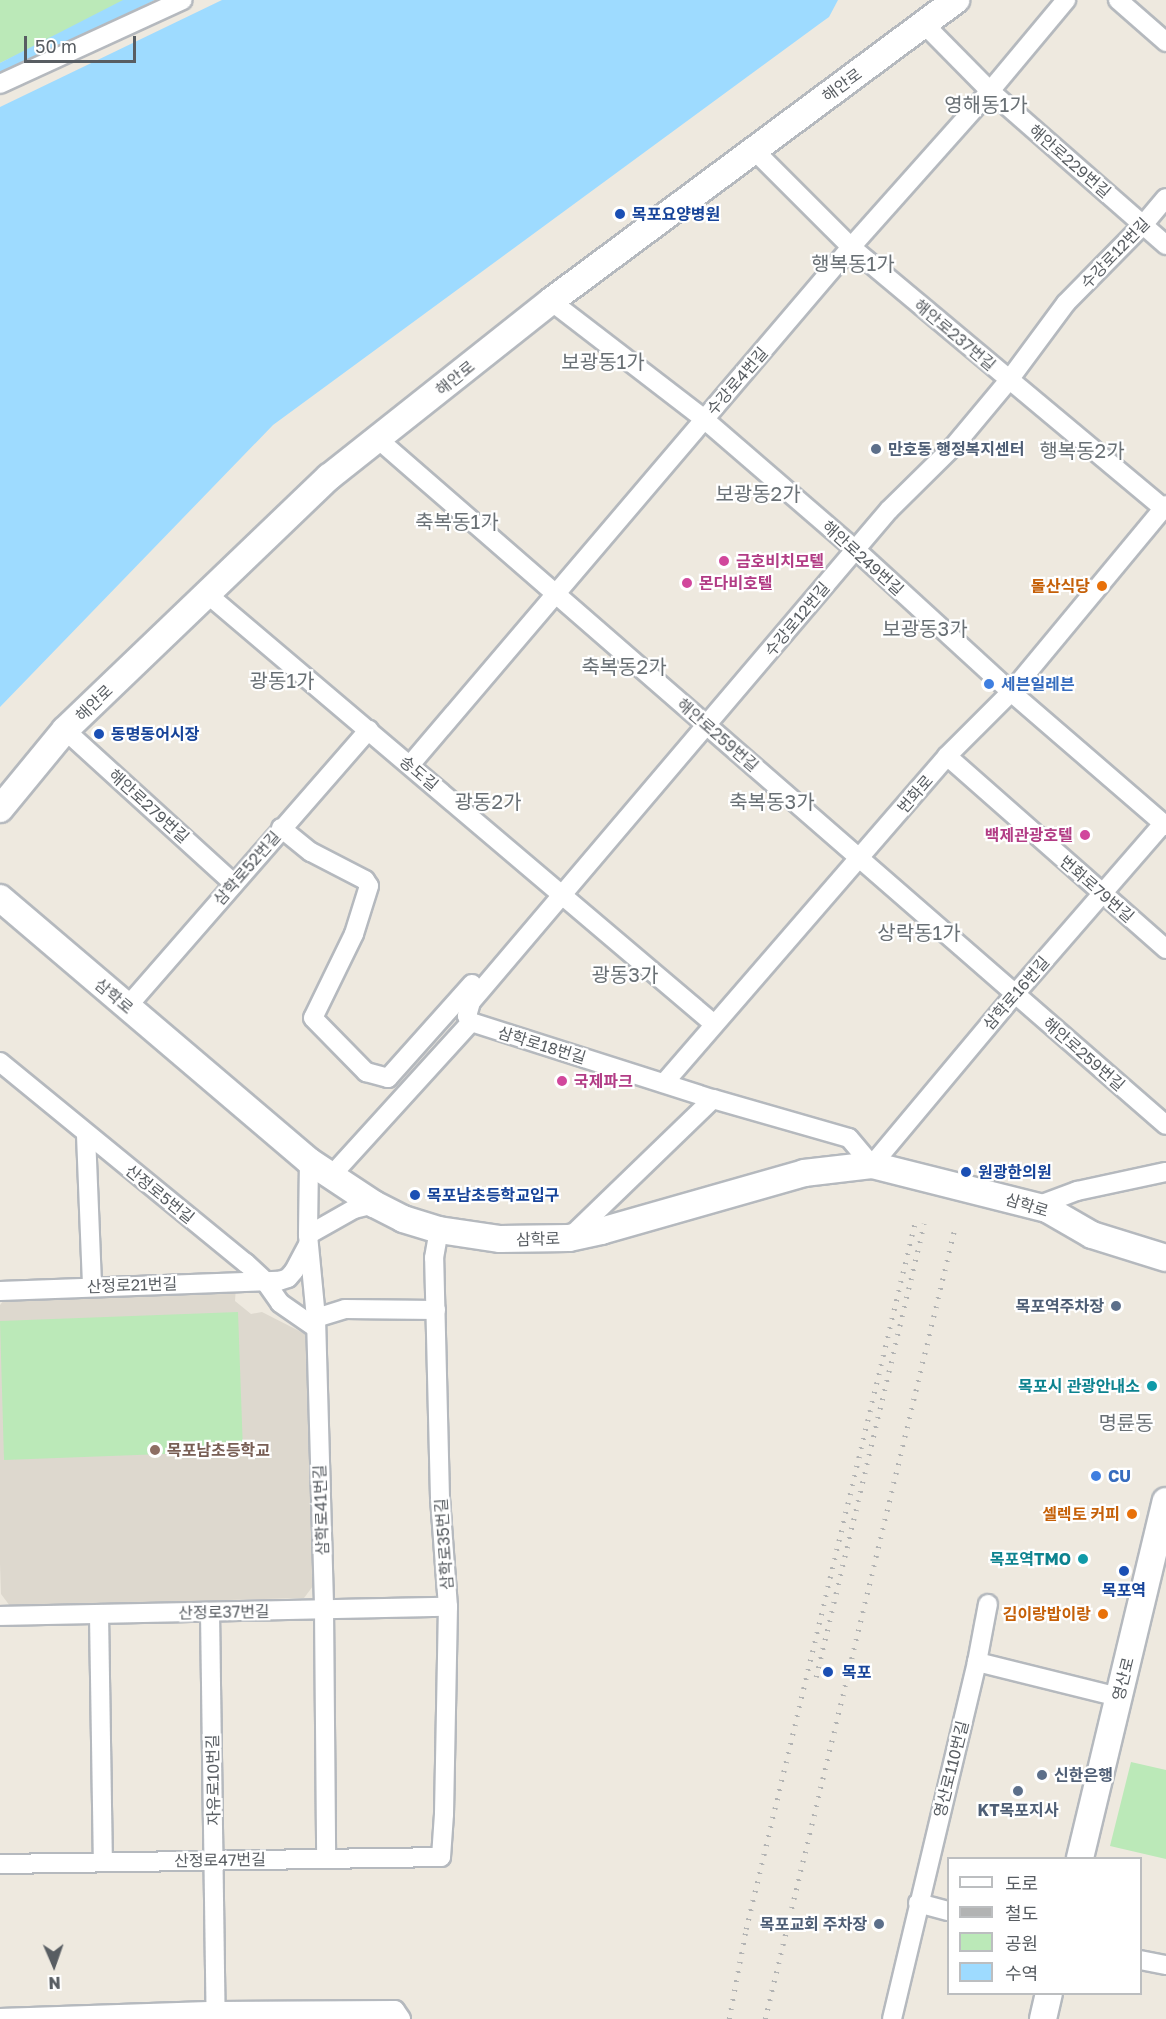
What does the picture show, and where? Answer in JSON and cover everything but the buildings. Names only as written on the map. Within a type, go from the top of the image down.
[{"type":"street","points":[[0,84],[183,0]]},
{"type":"street","name":"해안로","points":[[0,809],[65,730],[329,477],[379,440],[551,301],[753,149],[926,25],[956,0]]},
{"type":"street","name":"수강로4번길","points":[[410,765],[851,247],[990,92],[1066,0]]},
{"type":"street","points":[[1118,0],[1166,42]]},
{"type":"street","name":"해안로229번길","points":[[926,25],[990,92],[1166,245]]},
{"type":"street","name":"해안로237번길","points":[[753,149],[851,247],[1165,508]]},
{"type":"street","name":"수강로12번길","points":[[471,1022],[467,1016],[471,1002],[890,510],[954,446],[1009,380],[1066,303],[1143,225],[1166,198]]},
{"type":"street","name":"해안로249번길","points":[[551,301],[704,419],[856,550],[1011,692],[1165,825]]},
{"type":"street","name":"해안로259번길","points":[[379,440],[1166,1125]]},
{"type":"street","name":"번화로","points":[[664,1083],[948,756],[1011,692],[1165,508]]},
{"type":"street","name":"송도길","points":[[206,593],[714,1024]]},
{"type":"street","name":"해안로279번길","points":[[65,730],[233,883]]},
{"type":"street","name":"삼학로52번길","points":[[127,1007],[369,730]]},
{"type":"street","name":"번화로79번길","points":[[948,756],[1101,894],[1166,949]]},
{"type":"street","name":"삼학로16번길","points":[[872,1164],[1101,894],[1165,825]]},
{"type":"street","points":[[281,828],[311,852],[365,880],[369,886],[354,934],[313,1018],[366,1072],[388,1078],[493,962],[503,965]]},
{"type":"street","name":"삼학로","points":[[0,898],[309,1161],[374,1204],[403,1219],[439,1230],[500,1239],[569,1238],[804,1173],[872,1164],[1047,1209],[1092,1234],[1166,1258]]},
{"type":"street","points":[[331,1176],[471,1022]]},
{"type":"street","name":"삼학로18번길","points":[[471,1022],[713,1099],[849,1138],[872,1164]]},
{"type":"street","name":"산정로5번길","points":[[0,1062],[264,1280],[280,1303],[316,1323]]},
{"type":"street","points":[[569,1238],[713,1099]]},
{"type":"street","points":[[86,1135],[92,1287]]},
{"type":"street","name":"삼학로41번길","points":[[309,1161],[308,1239],[316,1323],[324,1609],[327,1859]]},
{"type":"street","points":[[1037,1206],[1077,1191],[1166,1172]]},
{"type":"street","points":[[308,1239],[354,1209],[374,1204]]},
{"type":"street","name":"삼학로35번길","points":[[439,1230],[434,1258],[435,1310],[440,1498],[448,1608],[441,1857]]},
{"type":"street","name":"산정로21번길","points":[[0,1291],[264,1280],[274,1282],[288,1278],[299,1264],[308,1239]]},
{"type":"street","points":[[316,1323],[345,1309],[435,1310]]},
{"type":"street","name":"영산로","points":[[1080,1857],[1166,1501]]},
{"type":"street","name":"영산로110번길","points":[[892,2019],[977,1662],[988,1604]]},
{"type":"street","name":"산정로37번길","points":[[0,1616],[448,1608]]},
{"type":"street","name":"자유로10번길","points":[[210,1612],[216,2015]]},
{"type":"street","points":[[99,1614],[103,1862]]},
{"type":"street","points":[[977,1662],[1118,1697]]},
{"type":"street","name":"산정로47번길","points":[[0,1864],[441,1857]]},
{"type":"street","points":[[918,1903],[947,1911]]},
{"type":"street","points":[[1142,1960],[1166,1965]]},
{"type":"street","points":[[1043,2019],[1049,1995]]},
{"type":"street","points":[[0,2018],[398,2015]]},
{"type":"shaded area","name":"목포남초등학교","points":[[236,1287],[235,1301],[251,1314],[262,1312],[309,1336],[313,1586],[304,1598],[10,1606],[1,1594],[0,1564],[0,1305],[4,1300]]},
{"type":"green space","points":[[0,0],[132,0],[0,63]]},
{"type":"green space","points":[[238,1312],[243,1451],[4,1460],[0,1321]]},
{"type":"green space","points":[[1131,1762],[1166,1770],[1166,1859],[1110,1846]]},
{"type":"water","points":[[123,0],[155,0],[0,75],[0,63]]},
{"type":"water","points":[[222,0],[838,0],[829,17],[273,425],[0,707],[0,107]]},
{"type":"railway","points":[[729,2019],[746,1929],[915,1222]]},
{"type":"railway","points":[[816,1677],[924,1224]]},
{"type":"railway","points":[[765,2019],[954,1231]]},
{"type":"place","name":"목포요양병원","points":[[620,214]]},
{"type":"place","name":"만호동 행정복지센터","points":[[876,449]]},
{"type":"place","name":"금호비치모텔","points":[[724,561]]},
{"type":"place","name":"몬다비호텔","points":[[687,583]]},
{"type":"place","name":"돌산식당","points":[[1102,586]]},
{"type":"place","name":"세븐일레븐","points":[[989,684]]},
{"type":"place","name":"동명동어시장","points":[[99,734]]},
{"type":"place","name":"백제관광호텔","points":[[1085,835]]},
{"type":"place","name":"국제파크","points":[[562,1081]]},
{"type":"place","name":"원광한의원","points":[[966,1172]]},
{"type":"place","name":"목포남초등학교입구","points":[[415,1195]]},
{"type":"place","name":"목포역주차장","points":[[1116,1306]]},
{"type":"place","name":"목포시 관광안내소","points":[[1152,1386]]},
{"type":"place","name":"목포남초등학교","points":[[155,1450]]},
{"type":"place","name":"CU","points":[[1096,1476]]},
{"type":"place","name":"셀렉토 커피","points":[[1132,1514]]},
{"type":"place","name":"목포역TMO","points":[[1083,1559]]},
{"type":"place","name":"목포역","points":[[1124,1571]]},
{"type":"place","name":"김이랑밥이랑","points":[[1103,1614]]},
{"type":"place","name":"목포","points":[[828,1672]]},
{"type":"place","name":"신한은행","points":[[1042,1775]]},
{"type":"place","name":"KT목포지사","points":[[1018,1791]]},
{"type":"place","name":"목포교회 주차장","points":[[879,1924]]},
{"type":"district","name":"영해동1가","points":[[986,104]]},
{"type":"district","name":"행복동1가","points":[[853,263]]},
{"type":"district","name":"보광동1가","points":[[603,361]]},
{"type":"district","name":"행복동2가","points":[[1082,450]]},
{"type":"district","name":"보광동2가","points":[[758,493]]},
{"type":"district","name":"축복동1가","points":[[457,521]]},
{"type":"district","name":"보광동3가","points":[[925,628]]},
{"type":"district","name":"축복동2가","points":[[624,666]]},
{"type":"district","name":"광동1가","points":[[282,680]]},
{"type":"district","name":"광동2가","points":[[488,801]]},
{"type":"district","name":"축복동3가","points":[[772,801]]},
{"type":"district","name":"상락동1가","points":[[919,932]]},
{"type":"district","name":"광동3가","points":[[625,974]]},
{"type":"district","name":"명륜동","points":[[1126,1422]]}]
